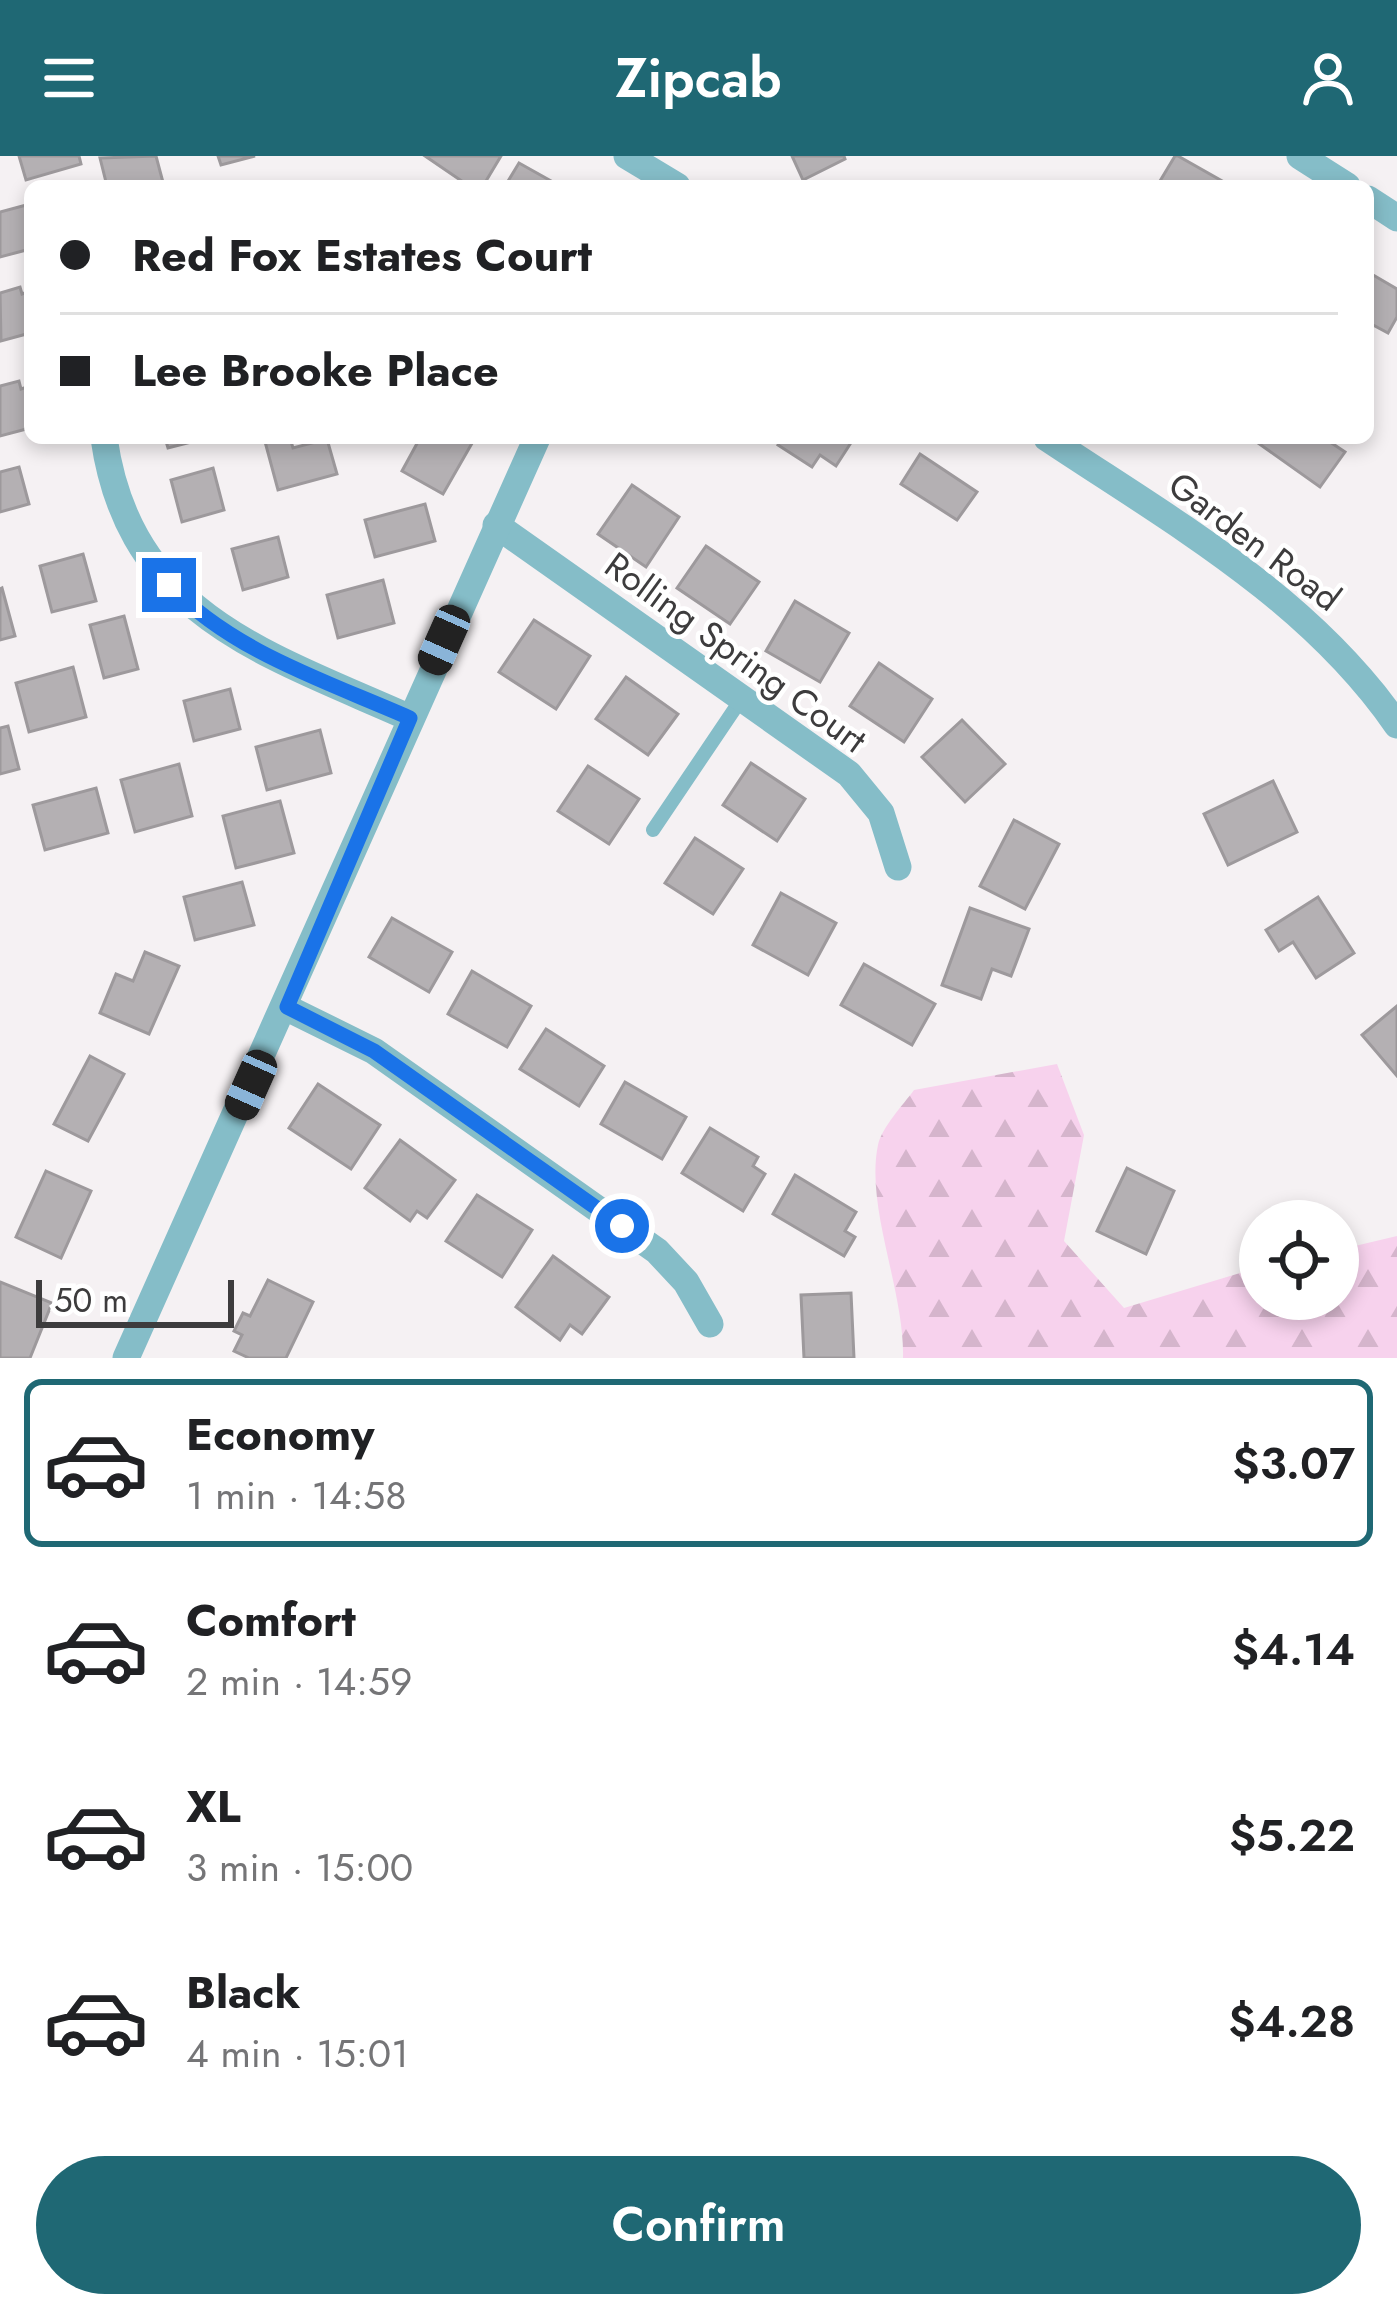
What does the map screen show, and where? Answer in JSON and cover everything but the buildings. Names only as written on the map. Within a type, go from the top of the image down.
[{"type":"street","points":[[627,156],[663,175]]},
{"type":"street","points":[[1300,156],[1338,180]]},
{"type":"street","points":[[106,444],[125,519],[189,606],[241,643],[410,718]]},
{"type":"street","points":[[125,1358],[287,1007],[534,444]]},
{"type":"street","name":"Garden Road","points":[[1056,444],[1262,584],[1348,658],[1397,724]]},
{"type":"street","name":"Rolling Spring Court","points":[[496,525],[849,774],[881,813],[898,867]]},
{"type":"street","points":[[287,1007],[374,1051],[657,1251],[686,1282],[710,1324]]},
{"type":"lane","points":[[653,830],[742,698]]},
{"type":"green space","points":[[1057,1064],[1084,1135],[1064,1241],[1124,1308],[1239,1273],[1239,1320],[1359,1320],[1359,1245],[1397,1236],[1397,1358],[903,1358],[875,1169],[884,1131],[914,1090]]},
{"type":"route","points":[[169,585],[211,625],[241,643],[410,718],[328,899],[287,1007],[374,1051],[622,1226]]}]
